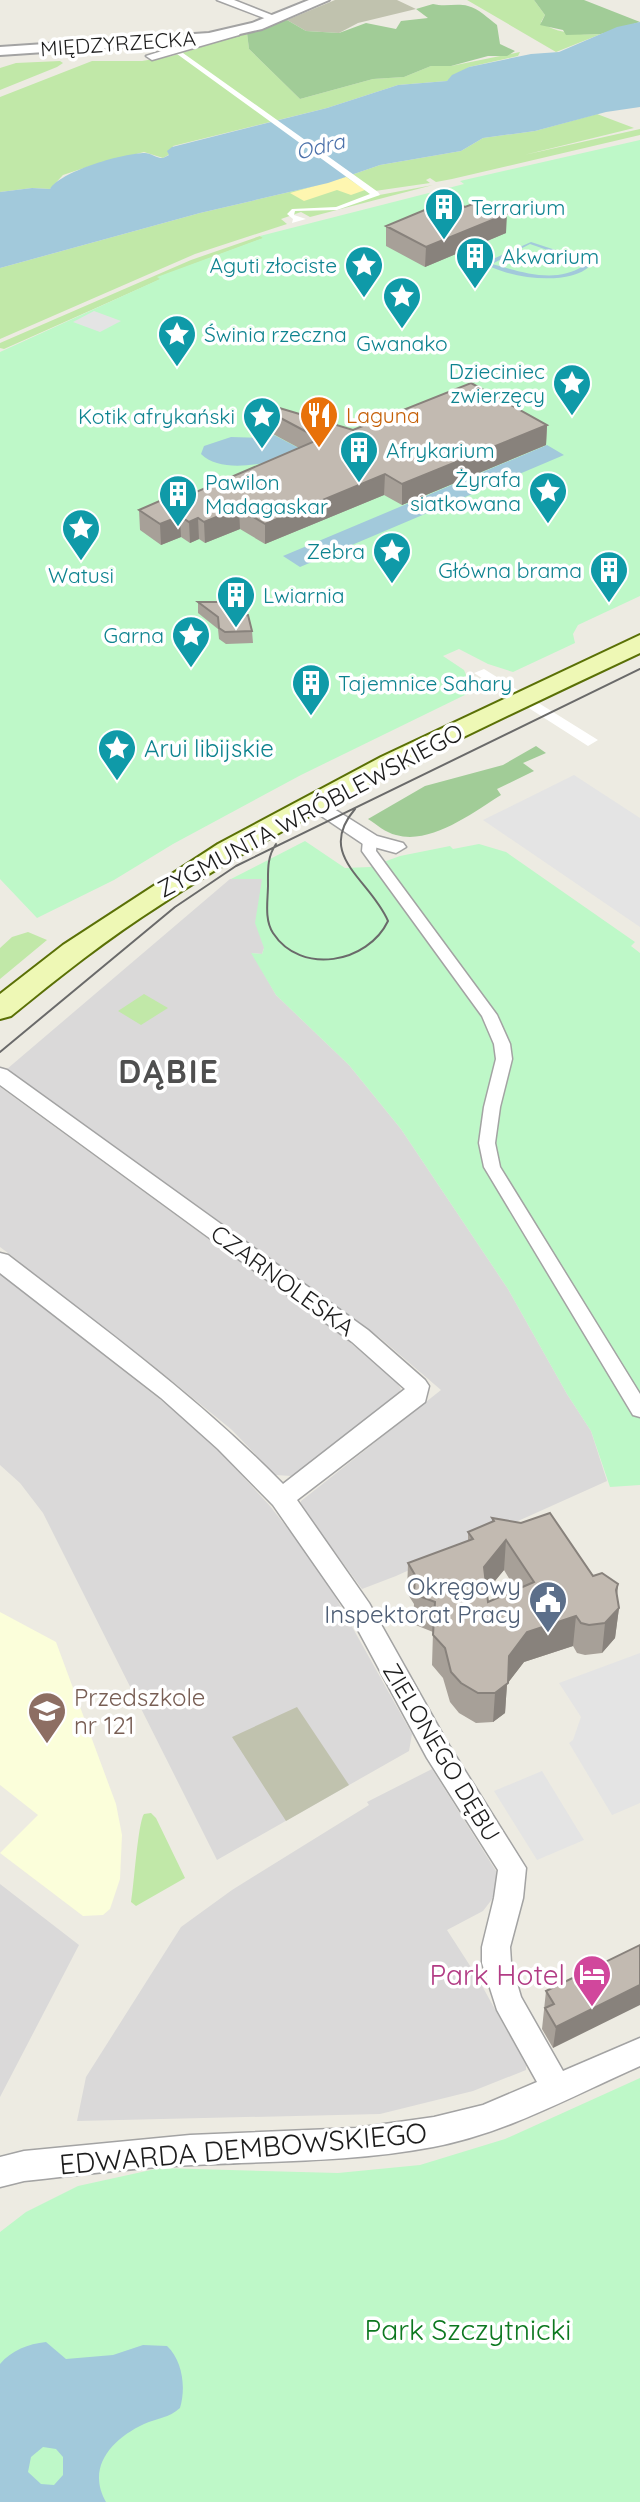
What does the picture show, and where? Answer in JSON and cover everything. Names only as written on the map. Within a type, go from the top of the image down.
[{"type":"main road","name":"ZYGMUNTA WRÓBLEWSKIEGO","points":[[0,1009],[42,973],[164,887],[234,845],[396,760],[640,643]]},
{"type":"street","points":[[223,0],[276,19]]},
{"type":"street","name":"MIĘDZYRZECKA","points":[[0,51],[209,37],[276,19],[322,0]]},
{"type":"street","points":[[152,56],[235,32]]},
{"type":"street","points":[[315,803],[370,840],[396,847],[381,869]]},
{"type":"street","points":[[370,840],[369,851],[381,869],[489,1015],[505,1059],[492,1107],[487,1143],[492,1167],[640,1410]]},
{"type":"street","name":"CZARNOLESKA","points":[[0,1075],[360,1336],[417,1386],[416,1396],[282,1498]]},
{"type":"street","name":"ZIELONEGO DĘBU","points":[[0,1261],[227,1442],[282,1498],[360,1610],[437,1750],[512,1868],[513,1885],[496,1949],[498,1978],[558,2090]]},
{"type":"street","name":"EDWARDA DEMBOWSKIEGO","points":[[0,2172],[24,2166],[190,2150],[393,2139],[485,2119],[558,2090],[640,2052]]},
{"type":"shaded area","points":[[335,0],[397,0],[416,9],[358,23],[339,33],[306,31],[287,20]]},
{"type":"shaded area","points":[[94,311],[121,321],[100,332],[73,322]]},
{"type":"shaded area","points":[[574,775],[640,818],[640,927],[483,820]]},
{"type":"shaded area","points":[[262,878],[264,948],[262,954],[252,953],[276,995],[349,1065],[401,1129],[508,1289],[591,1431],[607,1481],[362,1589],[300,1505],[301,1501],[441,1390],[379,1337],[7,1069],[230,879]]},
{"type":"shaded area","points":[[0,1087],[347,1340],[396,1381],[401,1389],[395,1399],[292,1476],[275,1475],[232,1430],[145,1359],[17,1265],[20,1262],[0,1247]]},
{"type":"shaded area","points":[[0,1274],[171,1408],[221,1453],[270,1506],[306,1552],[336,1598],[412,1734],[409,1751],[217,1860],[43,1513],[20,1483],[0,1465]]},
{"type":"shaded area","name":"Przedszkole nr 121","points":[[0,1612],[56,1642],[116,1804],[122,1835],[120,1879],[110,1909],[103,1915],[83,1916],[0,1853],[38,1815],[0,1785]]},
{"type":"shaded area","points":[[640,1653],[640,1803],[612,1815],[569,1743],[573,1740],[581,1717],[559,1683]]},
{"type":"shaded area","points":[[297,1707],[349,1785],[286,1821],[232,1737]]},
{"type":"shaded area","points":[[432,1769],[496,1871],[497,1880],[493,1898],[483,1911],[447,1930],[476,1975],[526,2065],[526,2070],[473,2091],[380,2114],[77,2121],[86,2077],[181,1927],[232,1890],[369,1805],[367,1802]]},
{"type":"shaded area","points":[[542,1771],[584,1840],[537,1860],[494,1791]]},
{"type":"shaded area","points":[[0,1884],[79,1945],[0,2097]]},
{"type":"green space","points":[[467,0],[534,0],[545,15],[541,22],[547,26],[570,33],[601,34],[556,52]]},
{"type":"green space","points":[[534,0],[584,0],[640,22],[601,34],[566,35],[563,30],[540,25],[545,15]]},
{"type":"green space","points":[[433,4],[464,5],[476,9],[497,25],[500,44],[515,51],[507,56],[488,56],[451,66],[431,66],[404,77],[373,79],[300,99],[249,49],[247,33],[287,20],[306,31],[339,33],[366,23],[396,29],[401,21],[428,18],[416,9]]},
{"type":"green space","points":[[247,33],[249,49],[300,99],[373,79],[404,77],[431,66],[451,66],[520,52],[518,56],[469,67],[447,81],[398,85],[327,108],[173,146],[170,154],[163,158],[144,152],[87,167],[63,175],[50,189],[0,192],[0,97],[92,61],[142,61],[172,56]]},
{"type":"green space","points":[[16,63],[63,63],[57,67],[0,90],[0,68]]},
{"type":"green space","points":[[597,114],[634,128],[524,155],[640,129],[640,135],[452,179],[436,182],[430,178],[426,180],[430,183],[368,192],[374,196],[433,185],[310,217],[301,212],[281,219],[287,224],[195,254],[0,339],[0,268],[200,213],[328,183],[380,165],[461,151],[483,138],[535,131]]},
{"type":"green space","points":[[640,140],[640,596],[578,625],[573,634],[575,643],[513,672],[488,664],[459,649],[443,656],[464,670],[473,691],[301,775],[173,844],[114,880],[37,918],[0,879],[0,352],[160,279],[157,277],[263,238],[260,236],[464,184],[460,181]]},
{"type":"green space","points":[[260,236],[264,238],[159,277],[161,279],[4,349],[0,348],[0,343],[191,260]]},
{"type":"green space","points":[[536,746],[546,753],[523,763],[534,771],[497,789],[501,795],[451,826],[423,836],[409,837],[389,832],[368,819],[425,786],[503,765]]},
{"type":"green space","points":[[305,841],[345,868],[370,867],[400,856],[450,846],[453,849],[479,844],[506,852],[635,942],[631,946],[640,953],[640,1485],[610,1487],[591,1431],[508,1289],[401,1129],[349,1065],[276,995],[251,953],[262,954],[264,948],[255,923],[262,879],[231,879]]},
{"type":"green space","points":[[28,932],[47,940],[0,979],[0,948],[12,937]]},
{"type":"green space","points":[[144,994],[168,1008],[141,1025],[118,1011]]},
{"type":"green space","points":[[151,1813],[156,1818],[185,1878],[136,1906],[131,1902],[140,1829],[144,1814]]},
{"type":"green space","name":"Park Szczytnicki","points":[[640,2078],[640,2502],[0,2502],[0,2232],[26,2212],[78,2186],[160,2168],[338,2173],[420,2165],[505,2139]]},
{"type":"sand","points":[[346,177],[365,190],[351,195],[337,190],[304,201],[290,193]]},
{"type":"water","name":"Odra","points":[[640,22],[640,107],[606,112],[535,131],[483,138],[461,151],[380,165],[328,183],[200,213],[0,268],[0,192],[50,189],[66,176],[106,160],[143,153],[163,158],[169,155],[167,151],[172,147],[327,108],[398,85],[447,81],[452,75],[469,67],[531,54],[559,52],[617,27]]},
{"type":"water","points":[[531,242],[586,260],[590,266],[580,273],[567,276],[537,278],[507,273],[484,263]],"holes":[[[530,244],[582,262],[583,266],[572,271],[550,275],[527,273],[492,264]]]},
{"type":"water","points":[[274,435],[308,453],[237,466],[211,461],[201,454],[204,446],[231,437],[268,438]]},
{"type":"water","points":[[547,445],[564,455],[300,567],[283,556]]},
{"type":"water","points":[[46,2342],[66,2359],[113,2355],[143,2345],[167,2346],[180,2367],[183,2392],[180,2408],[172,2414],[132,2430],[113,2446],[106,2456],[99,2477],[106,2502],[0,2502],[0,2364],[15,2351]],"holes":[[[43,2447],[56,2449],[63,2457],[63,2475],[54,2485],[41,2484],[28,2472],[31,2457]]]},
{"type":"pier","points":[[183,53],[380,195],[337,210],[295,211],[294,215],[306,219],[292,223],[293,219],[287,214],[292,209],[336,207],[370,194],[177,54]]},
{"type":"pier","points":[[484,669],[598,740],[588,746],[474,673]]},
{"type":"building","points":[[481,201],[507,214],[426,247],[386,226],[439,204],[456,203],[465,207]]},
{"type":"building","points":[[471,383],[547,425],[402,484],[385,474],[265,524],[239,508],[204,522],[198,518],[189,522],[180,516],[160,524],[139,510],[187,489],[194,493],[320,439],[273,414],[276,407],[353,430]]},
{"type":"building","points":[[198,602],[231,604],[236,616],[248,615],[252,631],[225,632],[219,628],[218,617]]},
{"type":"building","name":"Okręgowy Inspektorat Pracy","points":[[550,1513],[593,1576],[602,1573],[618,1584],[616,1590],[619,1608],[605,1623],[589,1625],[581,1623],[576,1616],[527,1632],[509,1656],[508,1683],[495,1693],[478,1693],[461,1683],[451,1672],[445,1648],[433,1635],[435,1602],[414,1594],[415,1575],[408,1563],[473,1539],[468,1532],[494,1521],[492,1518],[521,1523]],"holes":[[[506,1540],[534,1582],[488,1602],[484,1567]]]},
{"type":"building","points":[[640,1945],[640,1985],[556,2027],[545,2008],[554,2004],[546,1991]]},
{"type":"tram line","points":[[274,847],[640,669]]},
{"type":"tram line","points":[[274,847],[268,869],[267,916],[273,933],[285,947],[300,955],[316,959],[334,959],[350,955],[366,947],[388,921],[343,854],[341,840],[344,826],[355,809]]},
{"type":"tram line","points":[[0,1052],[175,907],[236,866],[274,847]]},
{"type":"place","name":"Terrarium","points":[[444,241]]},
{"type":"place","name":"Akwarium","points":[[475,290]]},
{"type":"place","name":"Aguti złociste","points":[[364,299]]},
{"type":"place","name":"Gwanako","points":[[402,330]]},
{"type":"place","name":"Świnia rzeczna","points":[[177,368]]},
{"type":"place","name":"Dzieciniec zwierzęcy","points":[[572,417]]},
{"type":"place","name":"Laguna","points":[[319,449]]},
{"type":"place","name":"Kotik afrykański","points":[[262,450]]},
{"type":"place","name":"Afrykarium","points":[[359,484]]},
{"type":"place","name":"Żyrafa siatkowana","points":[[548,525]]},
{"type":"place","name":"Pawilon Madagaskar","points":[[178,528]]},
{"type":"place","name":"Watusi","points":[[81,562]]},
{"type":"place","name":"Zebra","points":[[392,585]]},
{"type":"place","name":"Główna brama","points":[[609,604]]},
{"type":"place","name":"Lwiarnia","points":[[236,629]]},
{"type":"place","name":"Garna","points":[[191,669]]},
{"type":"place","name":"Tajemnice Sahary","points":[[311,717]]},
{"type":"place","name":"Arui libijskie","points":[[117,782]]},
{"type":"place","name":"Okręgowy Inspektorat Pracy","points":[[548,1634]]},
{"type":"place","name":"Przedszkole nr 121","points":[[47,1745]]},
{"type":"place","name":"Park Hotel","points":[[592,2008]]},
{"type":"district","name":"DĄBIE","points":[[169,1071]]}]
